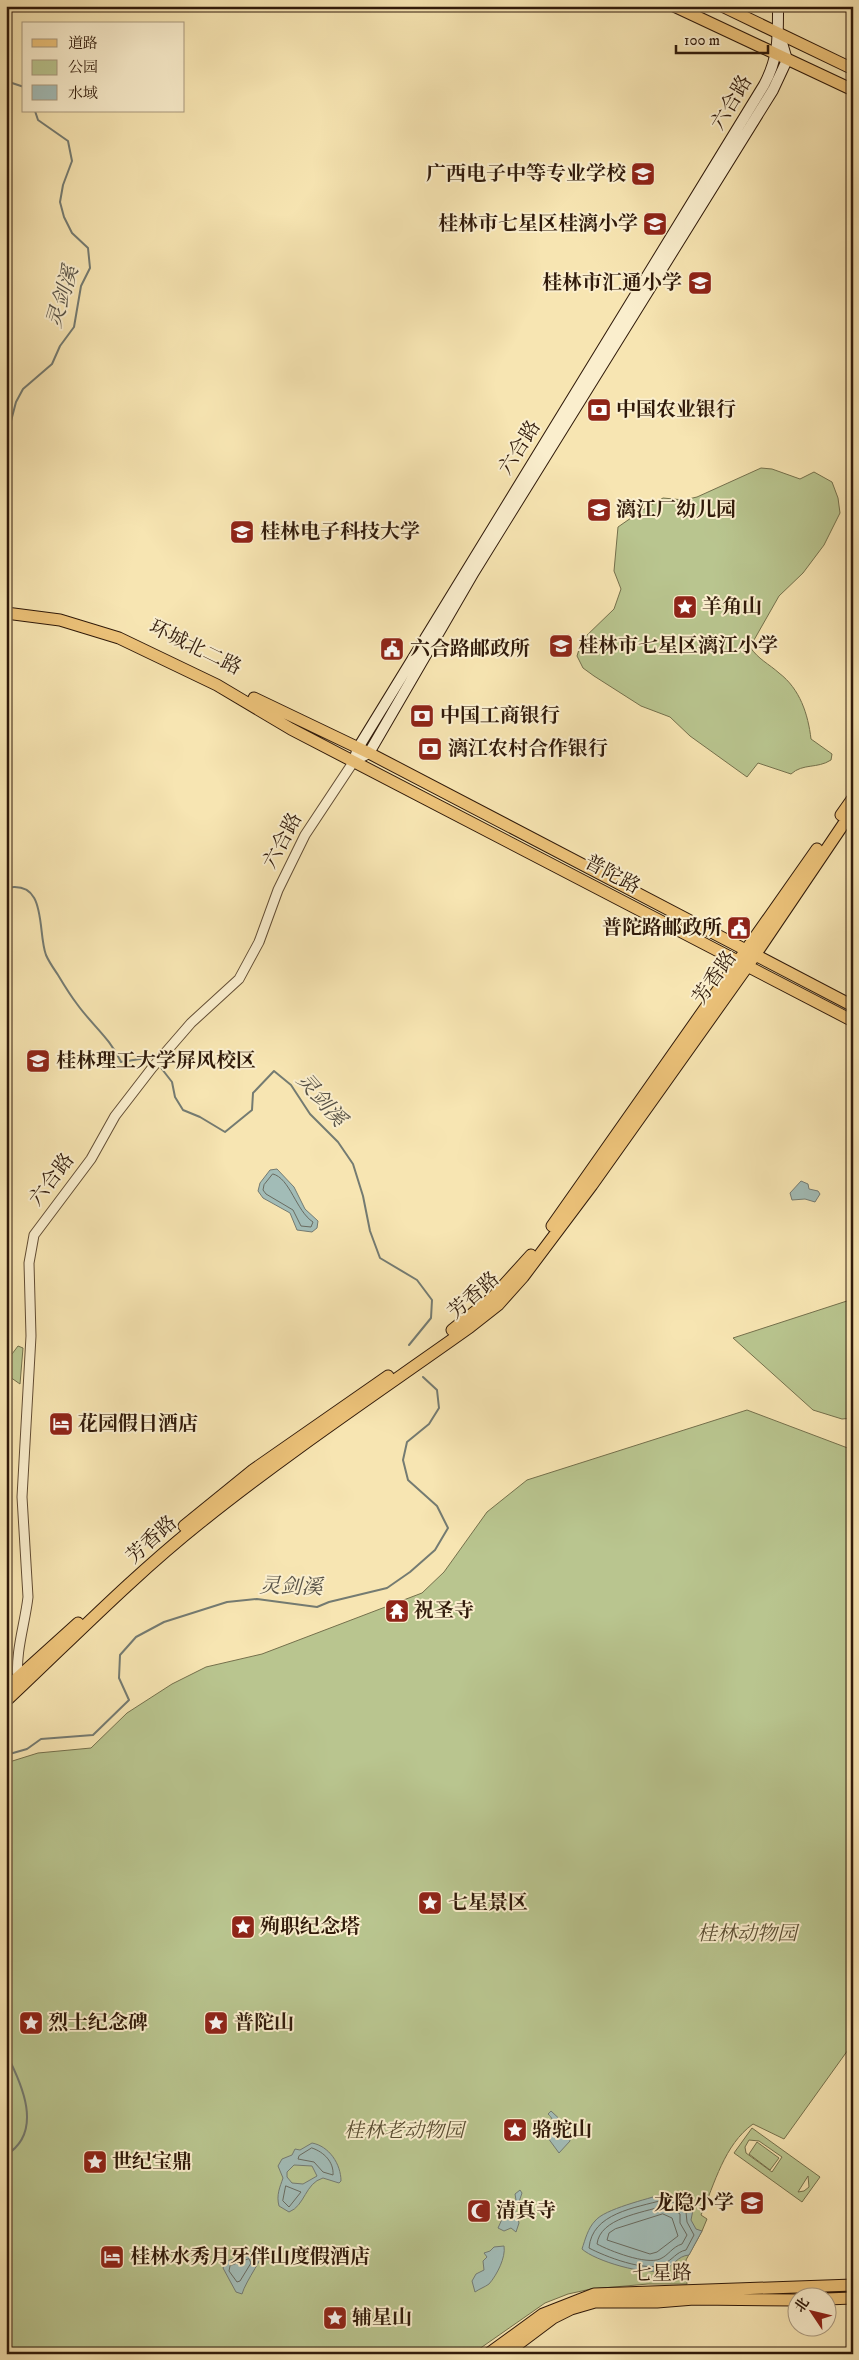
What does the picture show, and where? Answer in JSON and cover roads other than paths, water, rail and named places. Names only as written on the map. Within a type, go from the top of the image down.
[{"type":"main road","points":[[674,6],[853,90]]},
{"type":"main road","points":[[778,6],[779,33],[787,60]]},
{"type":"main road","points":[[732,8],[779,33],[853,68]]},
{"type":"main road","name":"六合路","points":[[364,750],[773,68],[779,33]]},
{"type":"main road","name":"六合路","points":[[364,750],[772,90],[787,60]]},
{"type":"main road","name":"环城北二路","points":[[6,607],[61,614],[121,633],[153,646],[257,700],[364,750]]},
{"type":"main road","name":"环城北二路","points":[[6,613],[60,620],[119,638],[216,685],[254,705],[279,722],[354,761]]},
{"type":"main road","points":[[354,761],[364,750]]},
{"type":"main road","name":"普陀路","points":[[364,750],[853,1006]]},
{"type":"main road","name":"普陀路","points":[[354,761],[742,965],[853,1021]]},
{"type":"main road","name":"芳香路","points":[[6,1702],[19,1683],[202,1510],[253,1470],[458,1326],[493,1297],[529,1258],[742,965],[853,798]]},
{"type":"main road","name":"芳香路","points":[[749,953],[853,810]]},
{"type":"main road","name":"芳香路","points":[[6,1688],[19,1683]]},
{"type":"main road","name":"七星路","points":[[488,2354],[543,2314],[594,2294],[853,2286]]},
{"type":"main road","points":[[836,2299],[853,2298]]},
{"type":"main road","name":"七星路","points":[[505,2354],[535,2330],[571,2309],[595,2302],[657,2302],[694,2299],[786,2300]]},
{"type":"street","name":"六合路","points":[[19,1683],[22,1621],[26,1612],[28,1596],[22,1497],[30,1345],[30,1249],[34,1235],[86,1166],[115,1116],[160,1058],[191,1023],[239,979],[259,942],[278,890],[305,835],[354,761]]},
{"type":"water","points":[[277,1169],[294,1187],[305,1209],[318,1221],[317,1228],[312,1232],[297,1230],[290,1213],[263,1198],[258,1191],[260,1183],[270,1170]]},
{"type":"water","points":[[801,1181],[808,1184],[809,1189],[818,1191],[820,1194],[815,1202],[805,1199],[792,1200],[790,1193]]},
{"type":"water","points":[[551,2111],[567,2126],[570,2141],[559,2153],[548,2138],[553,2125],[552,2119],[548,2114]]},
{"type":"water","points":[[312,2143],[324,2148],[336,2162],[341,2181],[339,2183],[323,2178],[317,2181],[309,2189],[299,2205],[289,2212],[279,2206],[278,2202],[283,2178],[278,2166],[282,2159],[292,2155],[295,2149],[300,2150]],"holes":[[[294,2165],[312,2166],[317,2176],[303,2184],[292,2183],[287,2177],[287,2172]]]},
{"type":"water","points":[[520,2190],[522,2193],[515,2208],[519,2223],[516,2232],[511,2228],[504,2231],[498,2228],[507,2208],[516,2200],[515,2194]]},
{"type":"water","points":[[663,2194],[678,2199],[693,2210],[691,2220],[696,2229],[702,2231],[689,2255],[681,2257],[663,2270],[645,2271],[609,2262],[582,2249],[590,2227],[607,2212]]},
{"type":"water","points":[[262,2244],[265,2246],[264,2250],[242,2294],[236,2292],[223,2268],[226,2261],[244,2256]]},
{"type":"water","points":[[504,2246],[502,2260],[495,2276],[489,2284],[475,2292],[472,2281],[476,2274],[484,2270],[483,2261],[487,2257],[484,2253],[494,2247]]},
{"type":"waterway","name":"灵剑溪","points":[[6,81],[22,86]]},
{"type":"waterway","name":"灵剑溪","points":[[6,440],[16,402],[23,389],[52,364],[60,346],[74,327],[81,286],[90,268],[88,248],[72,233],[64,217],[60,202],[63,185],[72,161],[68,141],[38,120],[35,112]]},
{"type":"waterway","name":"灵剑溪","points":[[6,888],[19,887],[29,891],[35,899],[46,955],[72,997],[112,1046],[121,1062],[152,1057],[155,1061]]},
{"type":"waterway","name":"灵剑溪","points":[[158,1064],[172,1082],[175,1097],[183,1110],[200,1117],[225,1132],[252,1110],[253,1093],[274,1071],[291,1085],[310,1114],[338,1142],[353,1164],[363,1196],[370,1231],[380,1258],[417,1280],[432,1300],[431,1318],[409,1345]]},
{"type":"waterway","name":"灵剑溪","points":[[6,1755],[27,1749],[41,1739],[93,1735],[129,1700],[119,1678],[120,1655],[136,1637],[164,1622],[227,1602],[257,1599],[317,1607],[329,1602],[387,1588],[410,1572],[435,1550],[448,1528],[437,1506],[408,1480],[403,1460],[407,1442],[429,1424],[439,1408],[437,1390],[423,1377]]},
{"type":"waterway","points":[[6,2053],[23,2093],[27,2121],[24,2134],[18,2145],[6,2155]]},
{"type":"place","name":"广西电子中等专业学校","points":[[643,174]]},
{"type":"place","name":"桂林市七星区桂漓小学","points":[[655,224]]},
{"type":"place","name":"桂林市汇通小学","points":[[700,283]]},
{"type":"place","name":"中国农业银行","points":[[599,410]]},
{"type":"place","name":"漓江厂幼儿园","points":[[599,510]]},
{"type":"place","name":"桂林电子科技大学","points":[[242,532]]},
{"type":"place","name":"羊角山","points":[[685,607]]},
{"type":"place","name":"桂林市七星区漓江小学","points":[[561,646]]},
{"type":"place","name":"六合路邮政所","points":[[392,649]]},
{"type":"place","name":"中国工商银行","points":[[422,716]]},
{"type":"place","name":"漓江农村合作银行","points":[[430,749]]},
{"type":"place","name":"普陀路邮政所","points":[[739,928]]},
{"type":"place","name":"桂林理工大学屏风校区","points":[[38,1061]]},
{"type":"place","name":"花园假日酒店","points":[[61,1424]]},
{"type":"place","name":"祝圣寺","points":[[397,1611]]},
{"type":"place","name":"七星景区","points":[[430,1903]]},
{"type":"place","name":"殉职纪念塔","points":[[243,1927]]},
{"type":"place","name":"烈士纪念碑","points":[[31,2023]]},
{"type":"place","name":"普陀山","points":[[216,2023]]},
{"type":"place","name":"骆驼山","points":[[515,2130]]},
{"type":"place","name":"世纪宝鼎","points":[[95,2162]]},
{"type":"place","name":"龙隐小学","points":[[752,2203]]},
{"type":"place","name":"清真寺","points":[[479,2211]]},
{"type":"place","name":"桂林水秀月牙伴山度假酒店","points":[[112,2257]]},
{"type":"place","name":"辅星山","points":[[335,2318]]},
{"type":"park label","name":"桂林动物园","points":[[747,1934]]},
{"type":"park label","name":"桂林老动物园","points":[[404,2131]]}]
